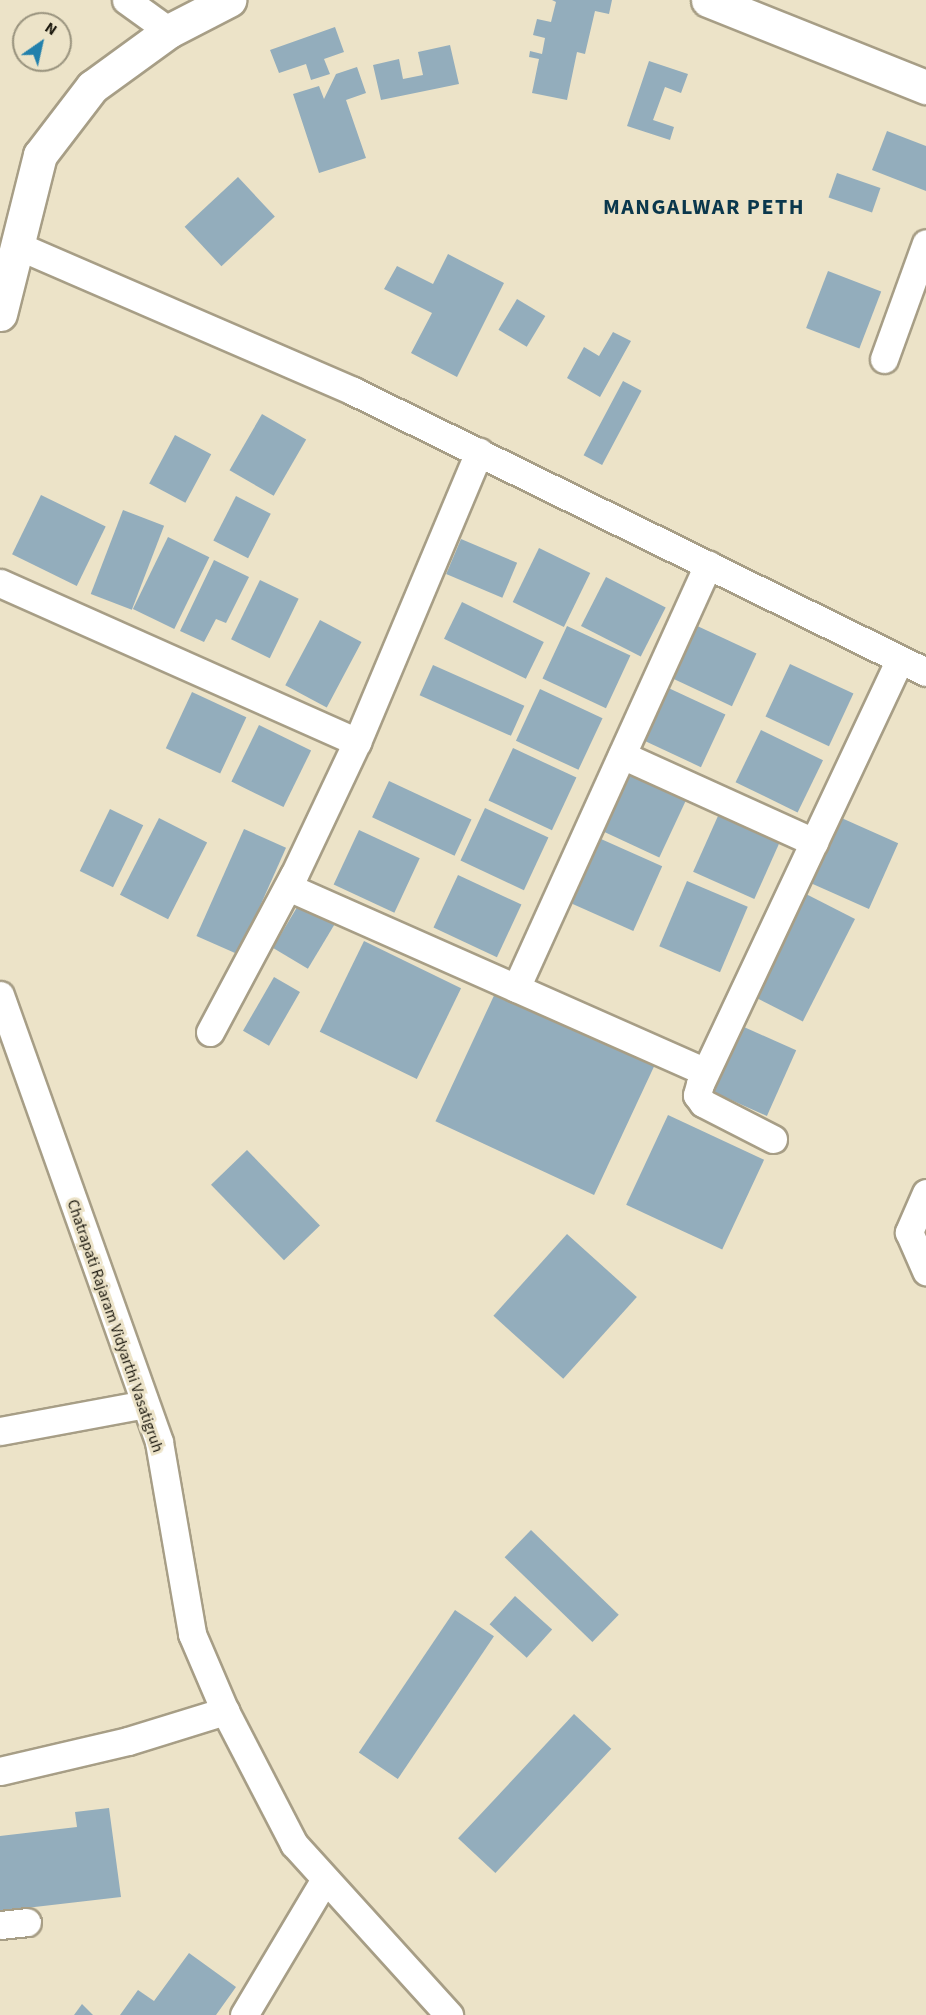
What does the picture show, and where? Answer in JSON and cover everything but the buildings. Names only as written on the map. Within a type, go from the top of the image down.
[{"type":"street","points":[[126,0],[169,31]]},
{"type":"street","points":[[0,314],[40,155],[92,87],[169,31],[230,0]]},
{"type":"street","points":[[708,0],[926,87]]},
{"type":"street","points":[[884,358],[926,243]]},
{"type":"street","points":[[16,245],[353,391],[899,661],[926,672]]},
{"type":"street","points":[[210,1032],[288,887],[357,742],[479,452]]},
{"type":"street","points":[[516,988],[708,565]]},
{"type":"street","points":[[0,584],[357,742]]},
{"type":"street","points":[[773,1139],[703,1103],[697,1095],[705,1072],[899,661]]},
{"type":"street","points":[[622,755],[814,842]]},
{"type":"street","points":[[288,887],[705,1072]]},
{"type":"street","name":"Chatrapati Rajaram Vidyarthi Vasatigruh","points":[[0,995],[159,1443],[192,1634],[225,1711],[294,1844],[449,2015]]},
{"type":"street","points":[[926,1192],[909,1232],[926,1271]]},
{"type":"street","points":[[0,1431],[145,1404]]},
{"type":"street","points":[[0,1772],[128,1741],[225,1711]]},
{"type":"street","points":[[244,2015],[325,1879]]},
{"type":"street","points":[[0,1925],[27,1922]]},
{"type":"district","name":"MANGALWAR PETH","points":[[704,208]]}]
